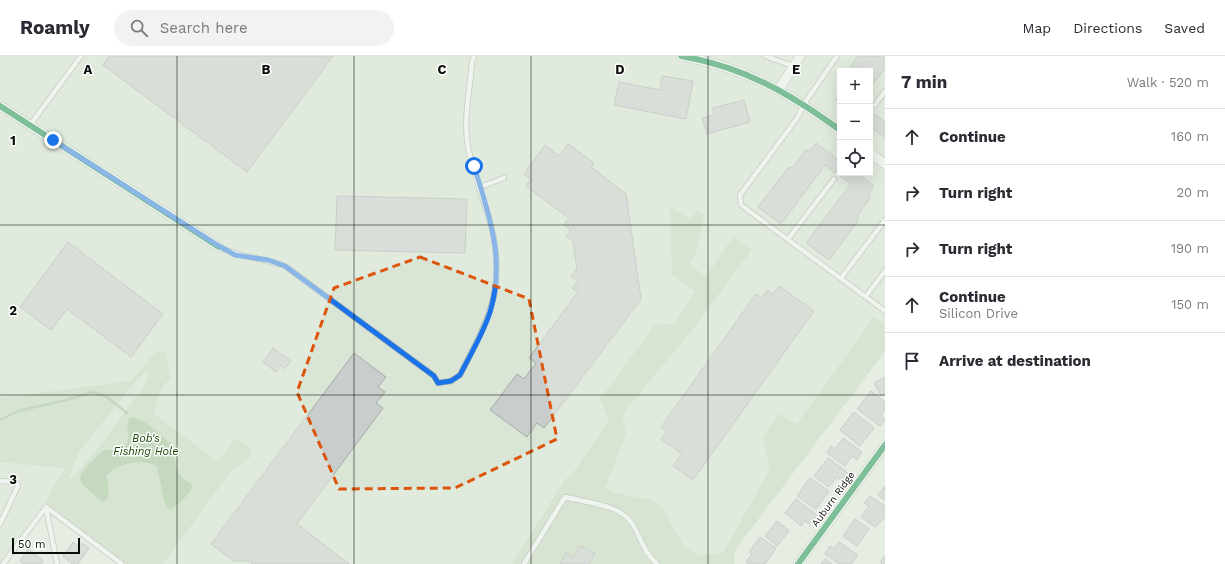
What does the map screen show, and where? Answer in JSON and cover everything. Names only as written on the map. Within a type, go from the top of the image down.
[{"type":"street","points":[[681,56],[721,65],[779,89],[804,104],[837,128]]},
{"type":"street","points":[[779,89],[800,56]]},
{"type":"street","points":[[0,106],[219,246]]},
{"type":"street","points":[[873,155],[885,164]]},
{"type":"street","name":"Auburn Ridge","points":[[798,564],[885,445]]},
{"type":"lane","points":[[30,125],[81,56]]},
{"type":"lane","points":[[219,246],[235,255],[268,260],[285,266],[434,376],[438,383],[451,381],[460,375],[490,313],[495,289],[497,257],[492,226],[468,147],[466,131],[472,62],[474,56]]},
{"type":"lane","points":[[765,56],[794,66]]},
{"type":"lane","points":[[837,56],[804,104],[798,117],[740,195],[741,205],[885,311]]},
{"type":"lane","points":[[875,105],[885,91]]},
{"type":"lane","points":[[480,187],[504,178]]},
{"type":"lane","points":[[788,239],[834,179]]},
{"type":"lane","points":[[841,278],[885,220]]},
{"type":"lane","points":[[866,296],[885,271]]},
{"type":"lane","points":[[0,481],[16,482],[18,486],[0,524]]},
{"type":"lane","points":[[524,564],[566,497],[611,508],[627,516],[633,525],[647,555],[657,564]]},
{"type":"lane","points":[[3,564],[46,507]]},
{"type":"lane","points":[[46,507],[57,564]]},
{"type":"lane","points":[[46,507],[122,564]]},
{"type":"highlighted area","points":[[420,257],[529,299],[557,439],[455,488],[339,489],[297,392],[334,288]]},
{"type":"shaded area","points":[[0,56],[885,56],[885,351],[725,564],[683,564],[564,481],[512,564],[127,564],[44,504],[0,563]]},
{"type":"shaded area","points":[[670,207],[691,219],[698,210],[704,215],[696,253],[689,264],[706,277],[733,237],[752,249],[693,329],[628,407],[622,418],[626,434],[605,488],[615,493],[651,500],[662,507],[683,545],[699,556],[723,553],[770,469],[763,437],[778,414],[797,424],[874,317],[885,325],[885,351],[735,550],[734,564],[512,564],[564,481],[573,473],[609,420],[600,399],[655,325],[674,324],[695,292],[672,274]]},
{"type":"shaded area","points":[[161,351],[166,353],[170,378],[162,388],[153,413],[218,462],[235,439],[240,440],[252,450],[251,456],[231,471],[163,564],[127,564],[44,504],[65,468],[0,462],[0,398],[132,380],[154,354]],"holes":[[[146,372],[149,375],[146,383],[103,442],[72,479],[69,477],[79,452],[138,378]]]},
{"type":"water","name":"Bob's Fishing Hole","points":[[133,417],[146,423],[174,446],[176,468],[181,476],[191,484],[192,488],[188,495],[170,510],[165,505],[157,466],[144,462],[137,462],[122,465],[110,472],[106,476],[108,498],[103,502],[86,488],[80,478],[85,468],[101,452],[105,450],[119,451],[124,447],[128,440],[127,428],[129,419]]},
{"type":"building","points":[[109,56],[333,56],[247,172],[103,65]]},
{"type":"building","points":[[858,56],[885,56],[885,68],[873,84],[873,68],[851,68],[851,66]]},
{"type":"building","points":[[662,76],[693,81],[686,119],[614,105],[619,82],[660,90]]},
{"type":"building","points":[[744,100],[750,122],[707,134],[702,118],[714,115],[713,108]]},
{"type":"building","points":[[874,114],[884,121],[885,120],[885,137],[873,128]]},
{"type":"building","points":[[816,143],[837,159],[837,170],[835,173],[825,165],[781,224],[758,207],[788,168],[793,167],[806,150],[811,150]]},
{"type":"building","points":[[568,144],[594,163],[591,167],[626,194],[641,299],[544,428],[537,423],[527,437],[490,410],[517,374],[524,379],[536,363],[529,358],[578,292],[572,288],[578,281],[571,276],[577,269],[573,241],[566,236],[571,230],[564,225],[569,218],[526,186],[531,179],[524,174],[545,145],[559,156]]},
{"type":"building","points":[[840,176],[860,176],[874,186],[869,193],[870,198],[858,215],[858,221],[829,260],[806,243],[851,184]]},
{"type":"building","points":[[337,196],[467,199],[465,253],[335,250]]},
{"type":"building","points":[[68,242],[163,314],[131,357],[67,309],[51,330],[20,307]]},
{"type":"building","points":[[779,286],[814,311],[693,480],[673,466],[682,454],[661,439],[667,431],[661,427],[756,294],[762,298],[767,290],[773,294]]},
{"type":"building","points":[[273,348],[291,361],[285,369],[281,365],[276,372],[263,362]]},
{"type":"building","points":[[354,353],[386,377],[378,387],[385,392],[376,403],[383,408],[297,524],[349,564],[252,564],[251,561],[234,561],[211,544]]},
{"type":"building","points":[[885,377],[885,393],[881,396],[874,383]]},
{"type":"building","points":[[871,391],[885,402],[885,410],[881,415],[885,420],[880,426],[857,409]]},
{"type":"building","points":[[854,412],[874,428],[860,446],[840,430]]},
{"type":"building","points":[[843,438],[862,452],[857,460],[852,456],[845,466],[827,453],[831,446],[835,449]]},
{"type":"building","points":[[828,458],[848,473],[842,481],[837,477],[829,487],[814,476]]},
{"type":"building","points":[[810,478],[829,491],[816,509],[797,496]]},
{"type":"building","points":[[885,486],[885,501],[878,495]]},
{"type":"building","points":[[870,496],[885,506],[885,517],[875,527],[861,517],[869,506],[864,503]]},
{"type":"building","points":[[796,499],[817,515],[809,524],[805,521],[801,526],[785,513]]},
{"type":"building","points":[[855,519],[869,529],[857,546],[843,536]]},
{"type":"building","points":[[777,521],[789,531],[777,546],[765,536]]},
{"type":"building","points":[[760,537],[776,548],[765,564],[749,564],[746,562],[752,554],[749,552]]},
{"type":"building","points":[[73,542],[80,547],[82,543],[89,548],[78,564],[72,564],[63,556]]},
{"type":"building","points":[[839,542],[858,555],[851,564],[839,564],[825,554],[830,546],[834,549]]},
{"type":"building","points":[[580,546],[595,553],[589,564],[560,564],[566,553],[574,557]]},
{"type":"building","points":[[28,549],[43,560],[41,564],[24,564],[20,561]]},
{"type":"building","points":[[885,556],[885,564],[882,564],[880,562]]},
{"type":"building","points":[[825,559],[832,564],[821,564]]},
{"type":"waterway","points":[[0,420],[18,411],[93,392],[107,397],[127,413]]},
{"type":"cycle path","points":[[681,56],[704,61],[746,74],[784,93],[837,128]]},
{"type":"cycle path","points":[[0,106],[219,247]]},
{"type":"cycle path","points":[[798,564],[885,445]]},
{"type":"route","points":[[53,140],[235,255],[268,260],[285,266],[434,376],[438,383],[451,381],[460,375],[490,313],[495,289],[497,257],[492,226],[474,166]]}]
